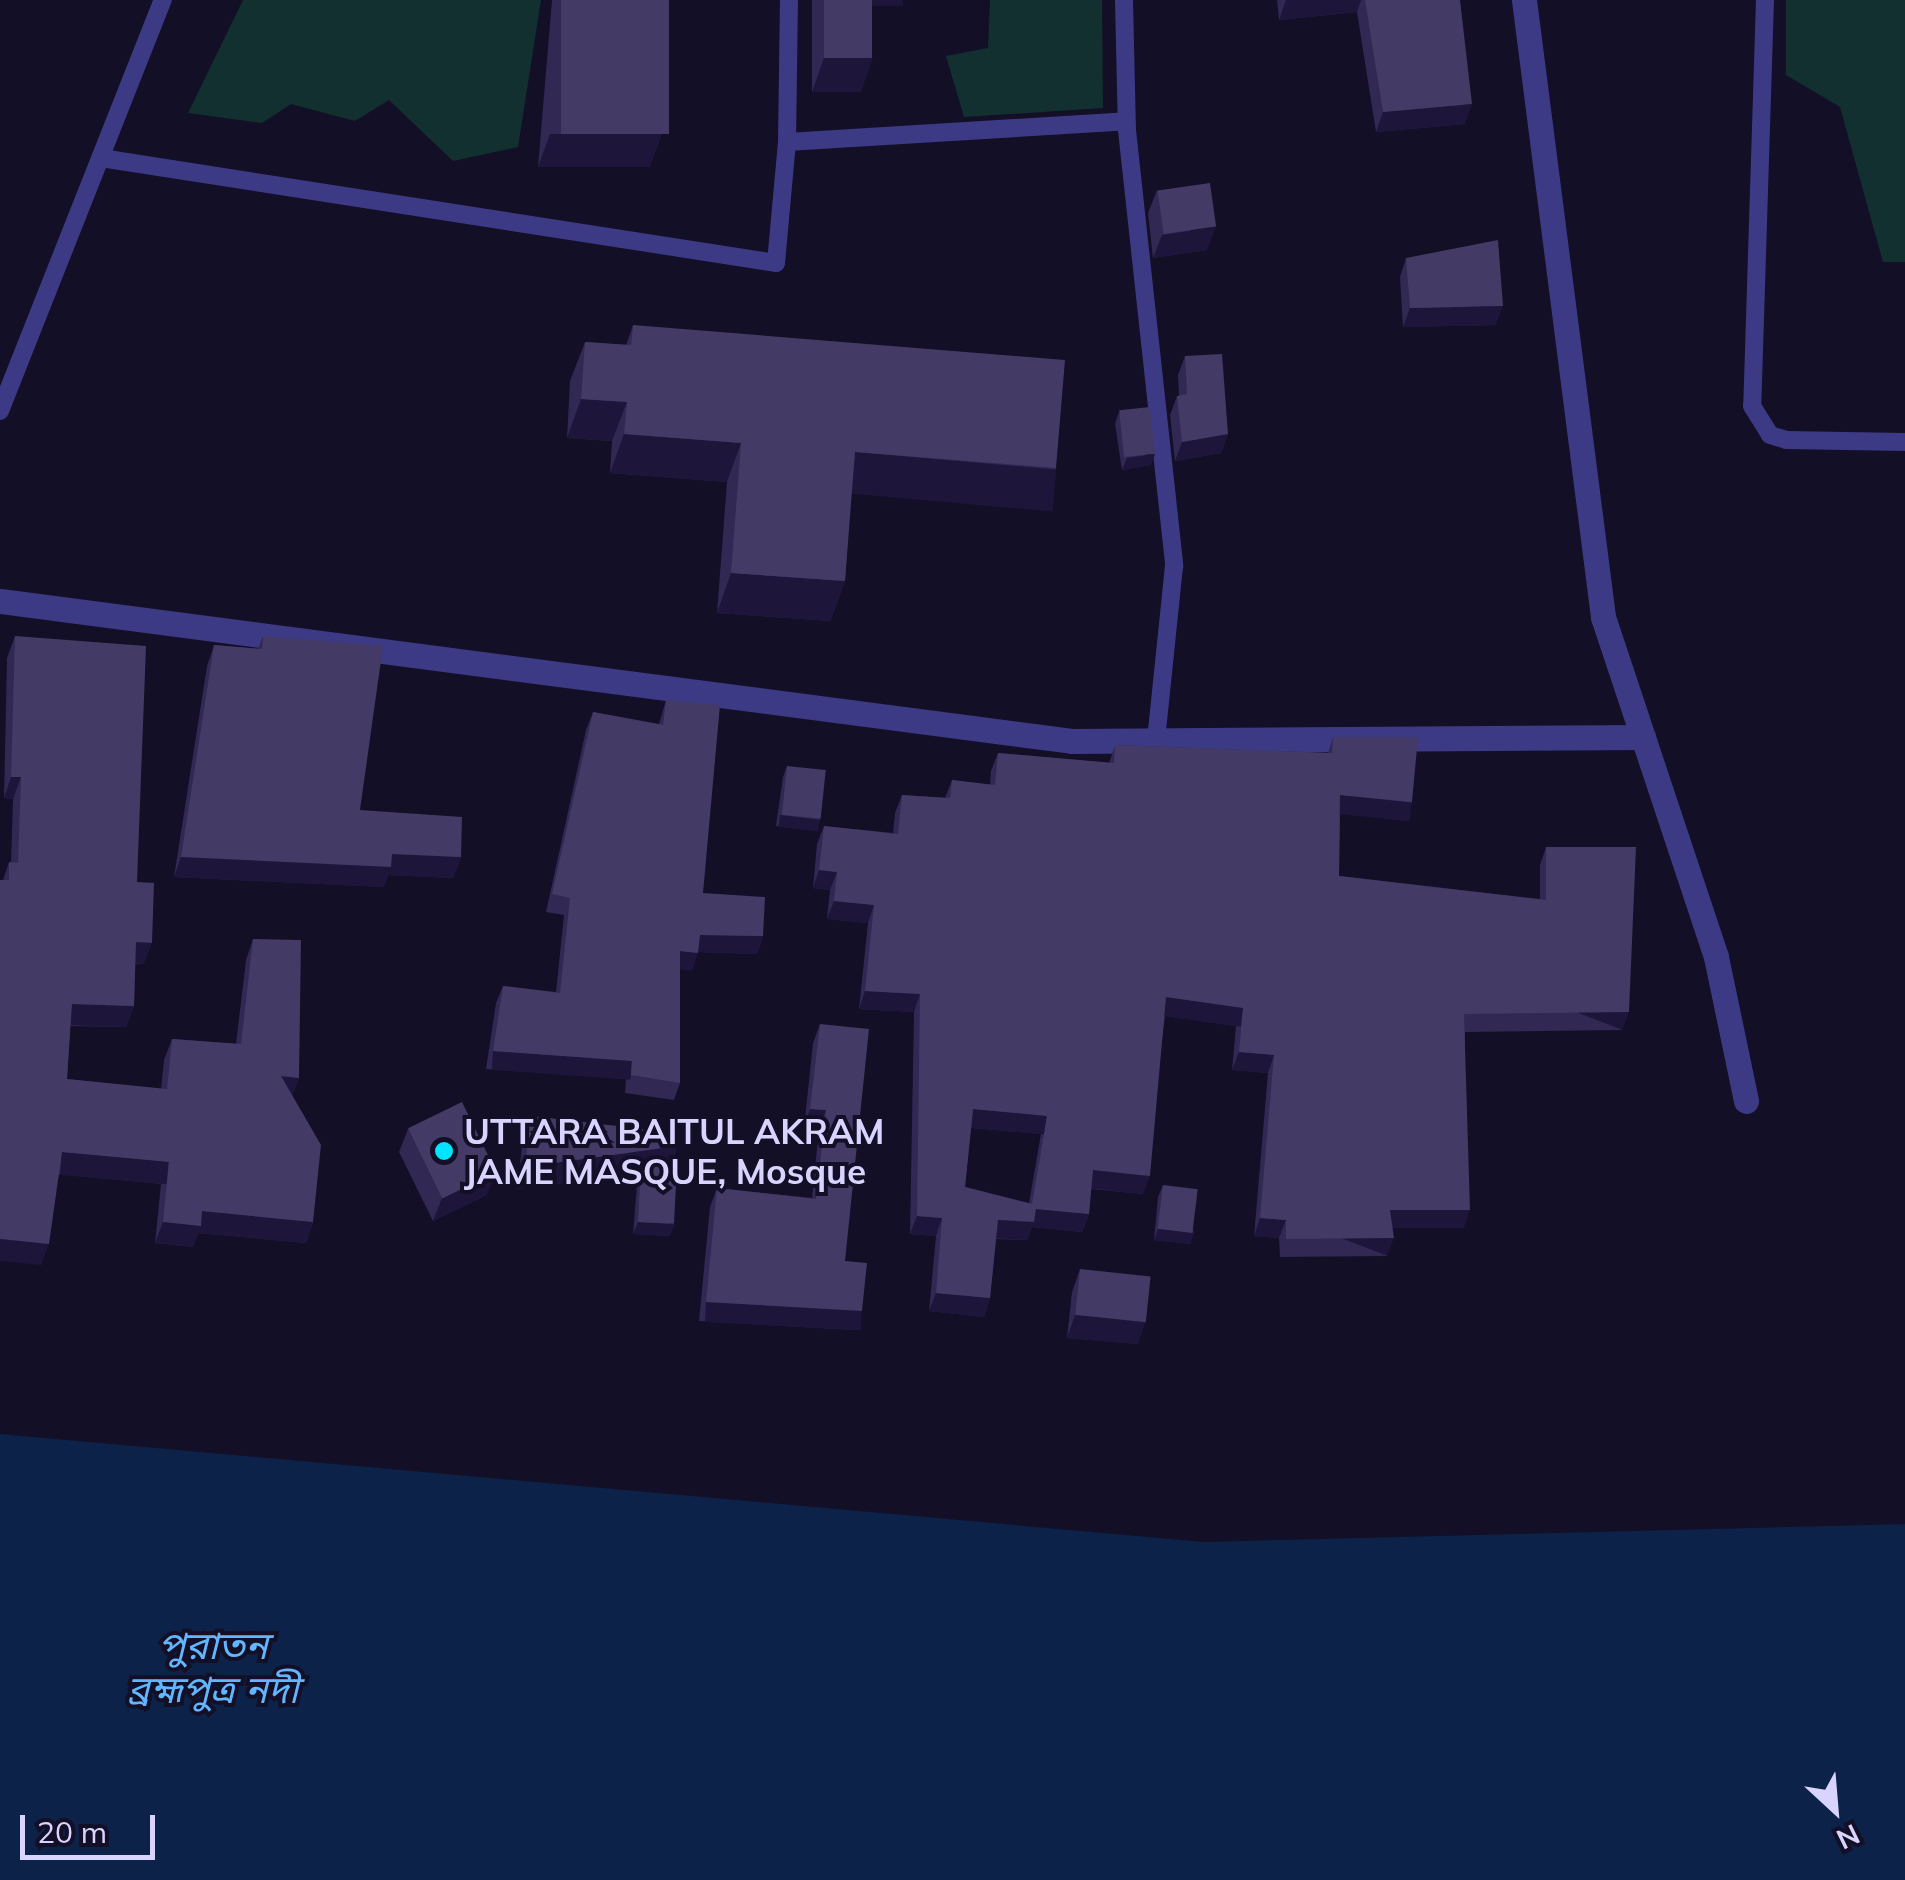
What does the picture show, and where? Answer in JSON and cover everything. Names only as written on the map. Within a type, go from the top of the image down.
[{"type":"street","points":[[1524,0],[1604,617],[1716,957],[1746,1101]]},
{"type":"street","points":[[0,601],[1072,741],[1643,737]]},
{"type":"lane","points":[[0,412],[163,0]]},
{"type":"lane","points":[[101,158],[776,262],[787,142],[789,0]]},
{"type":"lane","points":[[1124,0],[1128,130],[1174,566],[1156,741]]},
{"type":"lane","points":[[1765,0],[1752,406],[1770,435],[1786,440],[1905,442]]},
{"type":"lane","points":[[787,142],[1126,121],[1128,130]]},
{"type":"green space","points":[[243,0],[541,0],[518,147],[453,161],[389,100],[355,121],[291,104],[262,123],[188,113]]},
{"type":"green space","points":[[990,0],[1102,0],[1103,108],[964,117],[946,56],[988,48]]},
{"type":"green space","points":[[1786,0],[1905,0],[1905,262],[1883,262],[1840,107],[1786,75]]},
{"type":"water","name":"পুরাতন ব্রহ্মপুত্র নদী","points":[[0,1434],[1204,1542],[1905,1524],[1905,1880],[0,1880]]},
{"type":"building","points":[[561,0],[669,0],[669,134],[561,134]]},
{"type":"building","points":[[824,0],[872,0],[872,58],[824,58]]},
{"type":"building","points":[[1365,0],[1460,0],[1472,104],[1383,112]]},
{"type":"building","points":[[1210,183],[1216,227],[1164,234],[1158,190]]},
{"type":"building","points":[[1498,240],[1503,306],[1410,308],[1406,258]]},
{"type":"building","points":[[633,325],[1065,360],[1056,468],[855,452],[845,581],[731,573],[741,443],[624,434],[627,402],[581,399],[585,342],[631,345]]},
{"type":"building","points":[[1222,354],[1228,434],[1182,442],[1177,396],[1187,394],[1185,356]]},
{"type":"building","points":[[1150,407],[1155,454],[1124,457],[1119,410]]},
{"type":"building","points":[[15,636],[146,646],[137,882],[154,883],[152,943],[136,942],[134,1006],[72,1004],[67,1079],[167,1089],[172,1039],[241,1044],[253,939],[301,940],[299,1078],[281,1076],[321,1145],[313,1222],[202,1211],[201,1226],[163,1222],[169,1162],[62,1152],[49,1244],[0,1239],[0,880],[9,880],[9,862],[18,863],[21,777],[11,777]]},
{"type":"building","points":[[263,636],[383,646],[360,810],[462,817],[461,857],[392,854],[391,867],[181,857],[214,645],[262,649]]},
{"type":"building","points":[[666,700],[720,705],[703,893],[765,897],[763,936],[700,935],[698,953],[680,951],[680,1083],[631,1075],[632,1061],[493,1051],[503,986],[560,993],[570,898],[552,894],[593,712],[663,725]]},
{"type":"building","points":[[1333,737],[1418,737],[1412,802],[1340,795],[1339,876],[1546,900],[1546,847],[1636,847],[1629,1012],[1464,1014],[1470,1210],[1390,1210],[1394,1238],[1286,1239],[1286,1220],[1260,1218],[1274,1055],[1239,1052],[1243,1008],[1166,997],[1150,1176],[1093,1170],[1089,1214],[1036,1209],[1034,1222],[998,1220],[990,1298],[936,1293],[942,1218],[917,1216],[920,994],[865,991],[874,905],[834,901],[837,872],[819,870],[824,826],[898,834],[902,795],[950,798],[952,780],[995,785],[998,753],[1114,763],[1115,745],[1332,753]],"holes":[[[973,1109],[1047,1116],[1032,1204],[965,1187]]]},
{"type":"building","points":[[787,766],[826,770],[821,819],[782,815]]},
{"type":"building","points":[[820,1024],[869,1029],[845,1261],[867,1263],[862,1311],[706,1302],[717,1188],[816,1199],[826,1110],[810,1109]]},
{"type":"building","points":[[462,1102],[496,1172],[442,1198],[408,1128]]},
{"type":"building","points":[[531,1116],[678,1133],[678,1146],[525,1167]]},
{"type":"building","points":[[641,1165],[677,1167],[674,1224],[638,1222]]},
{"type":"building","points":[[1163,1185],[1198,1189],[1192,1233],[1158,1229]]},
{"type":"building","points":[[1080,1269],[1151,1276],[1146,1322],[1075,1315]]},
{"type":"place","name":"UTTARA BAITUL AKRAM JAME MASQUE, Mosque","points":[[444,1151]]}]
